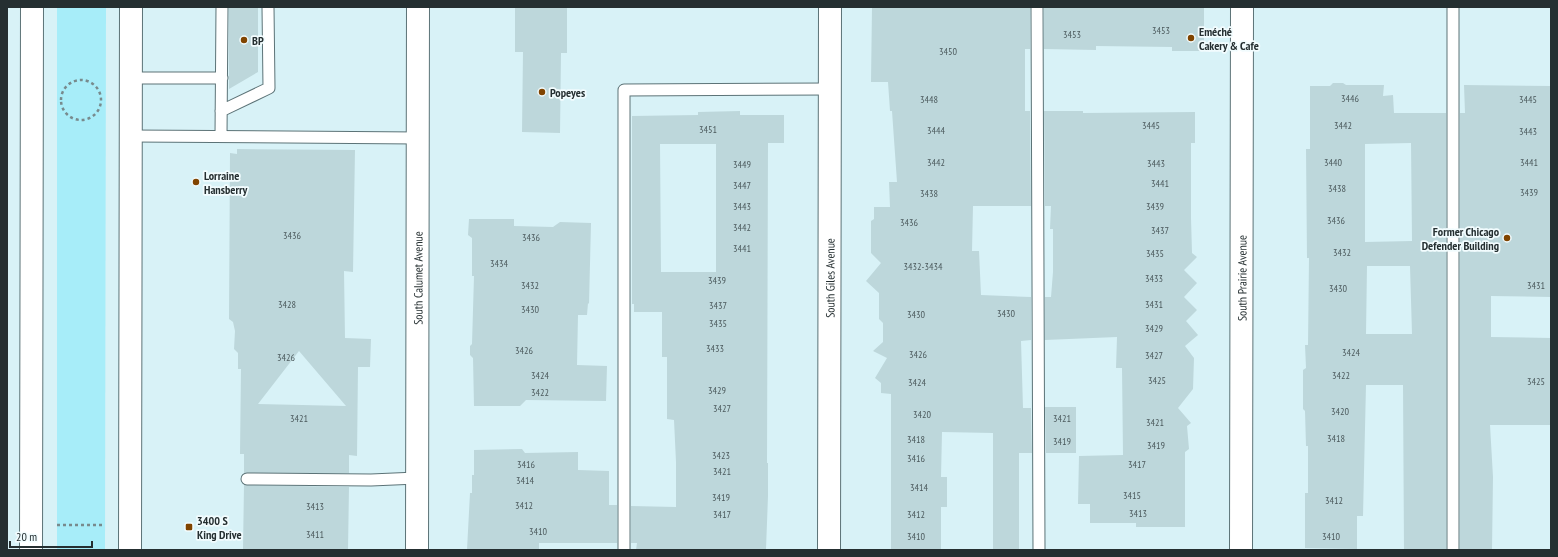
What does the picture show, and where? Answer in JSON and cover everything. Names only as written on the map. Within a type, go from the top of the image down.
[{"type":"street","points":[[30,550],[32,7]]},
{"type":"street","points":[[130,550],[131,7]]},
{"type":"street","name":"South Calumet Avenue","points":[[417,550],[418,7]]},
{"type":"street","name":"South Giles Avenue","points":[[829,550],[830,7]]},
{"type":"street","name":"South Prairie Avenue","points":[[1241,550],[1242,7]]},
{"type":"lane","points":[[221,136],[222,7]]},
{"type":"lane","points":[[222,111],[269,88],[268,7]]},
{"type":"lane","points":[[1037,7],[1039,550]]},
{"type":"lane","points":[[1452,550],[1453,7]]},
{"type":"lane","points":[[131,78],[222,78]]},
{"type":"lane","points":[[624,550],[624,90],[830,89]]},
{"type":"lane","points":[[131,136],[418,138]]},
{"type":"lane","points":[[247,479],[371,480],[417,478]]},
{"type":"path","points":[[81,79],[91,81],[99,89],[101,94],[102,99],[99,110],[92,118],[81,120],[71,118],[63,110],[60,100],[63,89],[70,82],[81,79]]},
{"type":"path","points":[[57,525],[105,525]]},
{"type":"shaded area","points":[[57,7],[106,7],[105,550],[57,550]]},
{"type":"building","name":"BP","points":[[229,7],[258,7],[258,72],[229,89]]},
{"type":"building","name":"Popeyes","points":[[515,7],[567,7],[567,53],[561,53],[560,133],[522,132],[523,52],[515,52]]},
{"type":"building","points":[[872,7],[1030,7],[1030,49],[1025,49],[1025,111],[1030,111],[1031,206],[973,206],[972,251],[979,251],[981,295],[1031,297],[1031,340],[1021,341],[1023,408],[1031,408],[1032,453],[1019,453],[1019,550],[993,550],[993,433],[942,432],[941,477],[947,477],[947,507],[941,507],[941,550],[891,550],[891,394],[881,393],[881,383],[875,378],[887,358],[873,351],[883,342],[883,323],[879,319],[879,293],[866,281],[881,263],[871,253],[871,221],[874,219],[874,207],[890,207],[889,182],[897,182],[892,111],[890,111],[888,82],[871,82]]},
{"type":"building","points":[[1044,7],[1204,7],[1204,51],[1172,51],[1172,47],[1096,46],[1096,50],[1044,49]]},
{"type":"building","points":[[1333,83],[1343,83],[1346,85],[1384,85],[1383,96],[1393,95],[1394,113],[1446,113],[1446,550],[1404,550],[1403,385],[1366,385],[1363,516],[1357,516],[1357,549],[1305,548],[1305,493],[1308,493],[1308,446],[1306,446],[1305,411],[1303,409],[1303,370],[1306,368],[1305,345],[1308,345],[1309,258],[1307,258],[1306,149],[1310,149],[1310,86],[1330,86]],"holes":[[[1411,143],[1412,241],[1365,242],[1365,144]],[[1367,266],[1410,266],[1412,334],[1366,334]]]},
{"type":"building","points":[[1464,85],[1551,86],[1551,297],[1491,296],[1491,337],[1551,338],[1551,425],[1490,425],[1493,477],[1492,550],[1460,550],[1460,113],[1465,113]]},
{"type":"building","points":[[740,111],[740,115],[784,115],[784,143],[768,143],[768,496],[766,549],[636,550],[637,543],[631,543],[631,506],[676,507],[676,462],[674,420],[667,419],[667,357],[662,357],[662,312],[634,312],[634,304],[632,304],[632,116],[698,115],[698,112]],"holes":[[[660,144],[716,144],[716,272],[661,272]]]},
{"type":"building","points":[[1044,111],[1083,111],[1083,113],[1195,112],[1195,143],[1191,143],[1191,218],[1192,253],[1197,257],[1184,270],[1197,283],[1184,297],[1197,310],[1186,321],[1198,335],[1185,346],[1194,358],[1193,389],[1178,408],[1191,423],[1187,426],[1189,449],[1185,452],[1185,527],[1136,527],[1136,523],[1090,523],[1090,504],[1078,504],[1079,456],[1123,455],[1122,368],[1116,368],[1117,337],[1045,340],[1045,297],[1051,297],[1053,272],[1053,229],[1050,229],[1051,206],[1045,206]]},
{"type":"building","points":[[237,149],[355,150],[353,272],[344,271],[345,338],[371,339],[370,367],[358,367],[357,456],[349,455],[349,473],[244,473],[244,454],[240,454],[241,369],[238,369],[238,353],[234,349],[235,331],[233,322],[229,319],[230,153],[237,154]],"holes":[[[299,351],[346,406],[258,404]]]},
{"type":"building","points":[[469,219],[514,219],[514,226],[553,227],[560,222],[591,223],[589,304],[588,303],[587,315],[578,315],[577,365],[607,366],[606,401],[526,400],[520,406],[474,406],[473,358],[470,355],[470,346],[472,344],[474,276],[472,276],[472,238],[468,235]]},
{"type":"building","points":[[1045,407],[1076,407],[1076,453],[1046,453]]},
{"type":"building","points":[[522,449],[525,453],[578,452],[578,470],[609,471],[609,505],[617,505],[617,543],[539,543],[539,550],[467,550],[470,493],[472,493],[472,475],[474,475],[474,450]]},
{"type":"building","points":[[244,485],[349,487],[348,550],[243,550]]},
{"type":"place","name":"Eméché Cakery & Cafe","points":[[1191,38]]},
{"type":"place","name":"BP","points":[[244,40]]},
{"type":"place","name":"Popeyes","points":[[542,92]]},
{"type":"place","name":"Lorraine Hansberry","points":[[196,182]]},
{"type":"place","name":"Former Chicago Defender Building","points":[[1507,238]]},
{"type":"place","name":"3400 S King Drive","points":[[189,527]]}]
